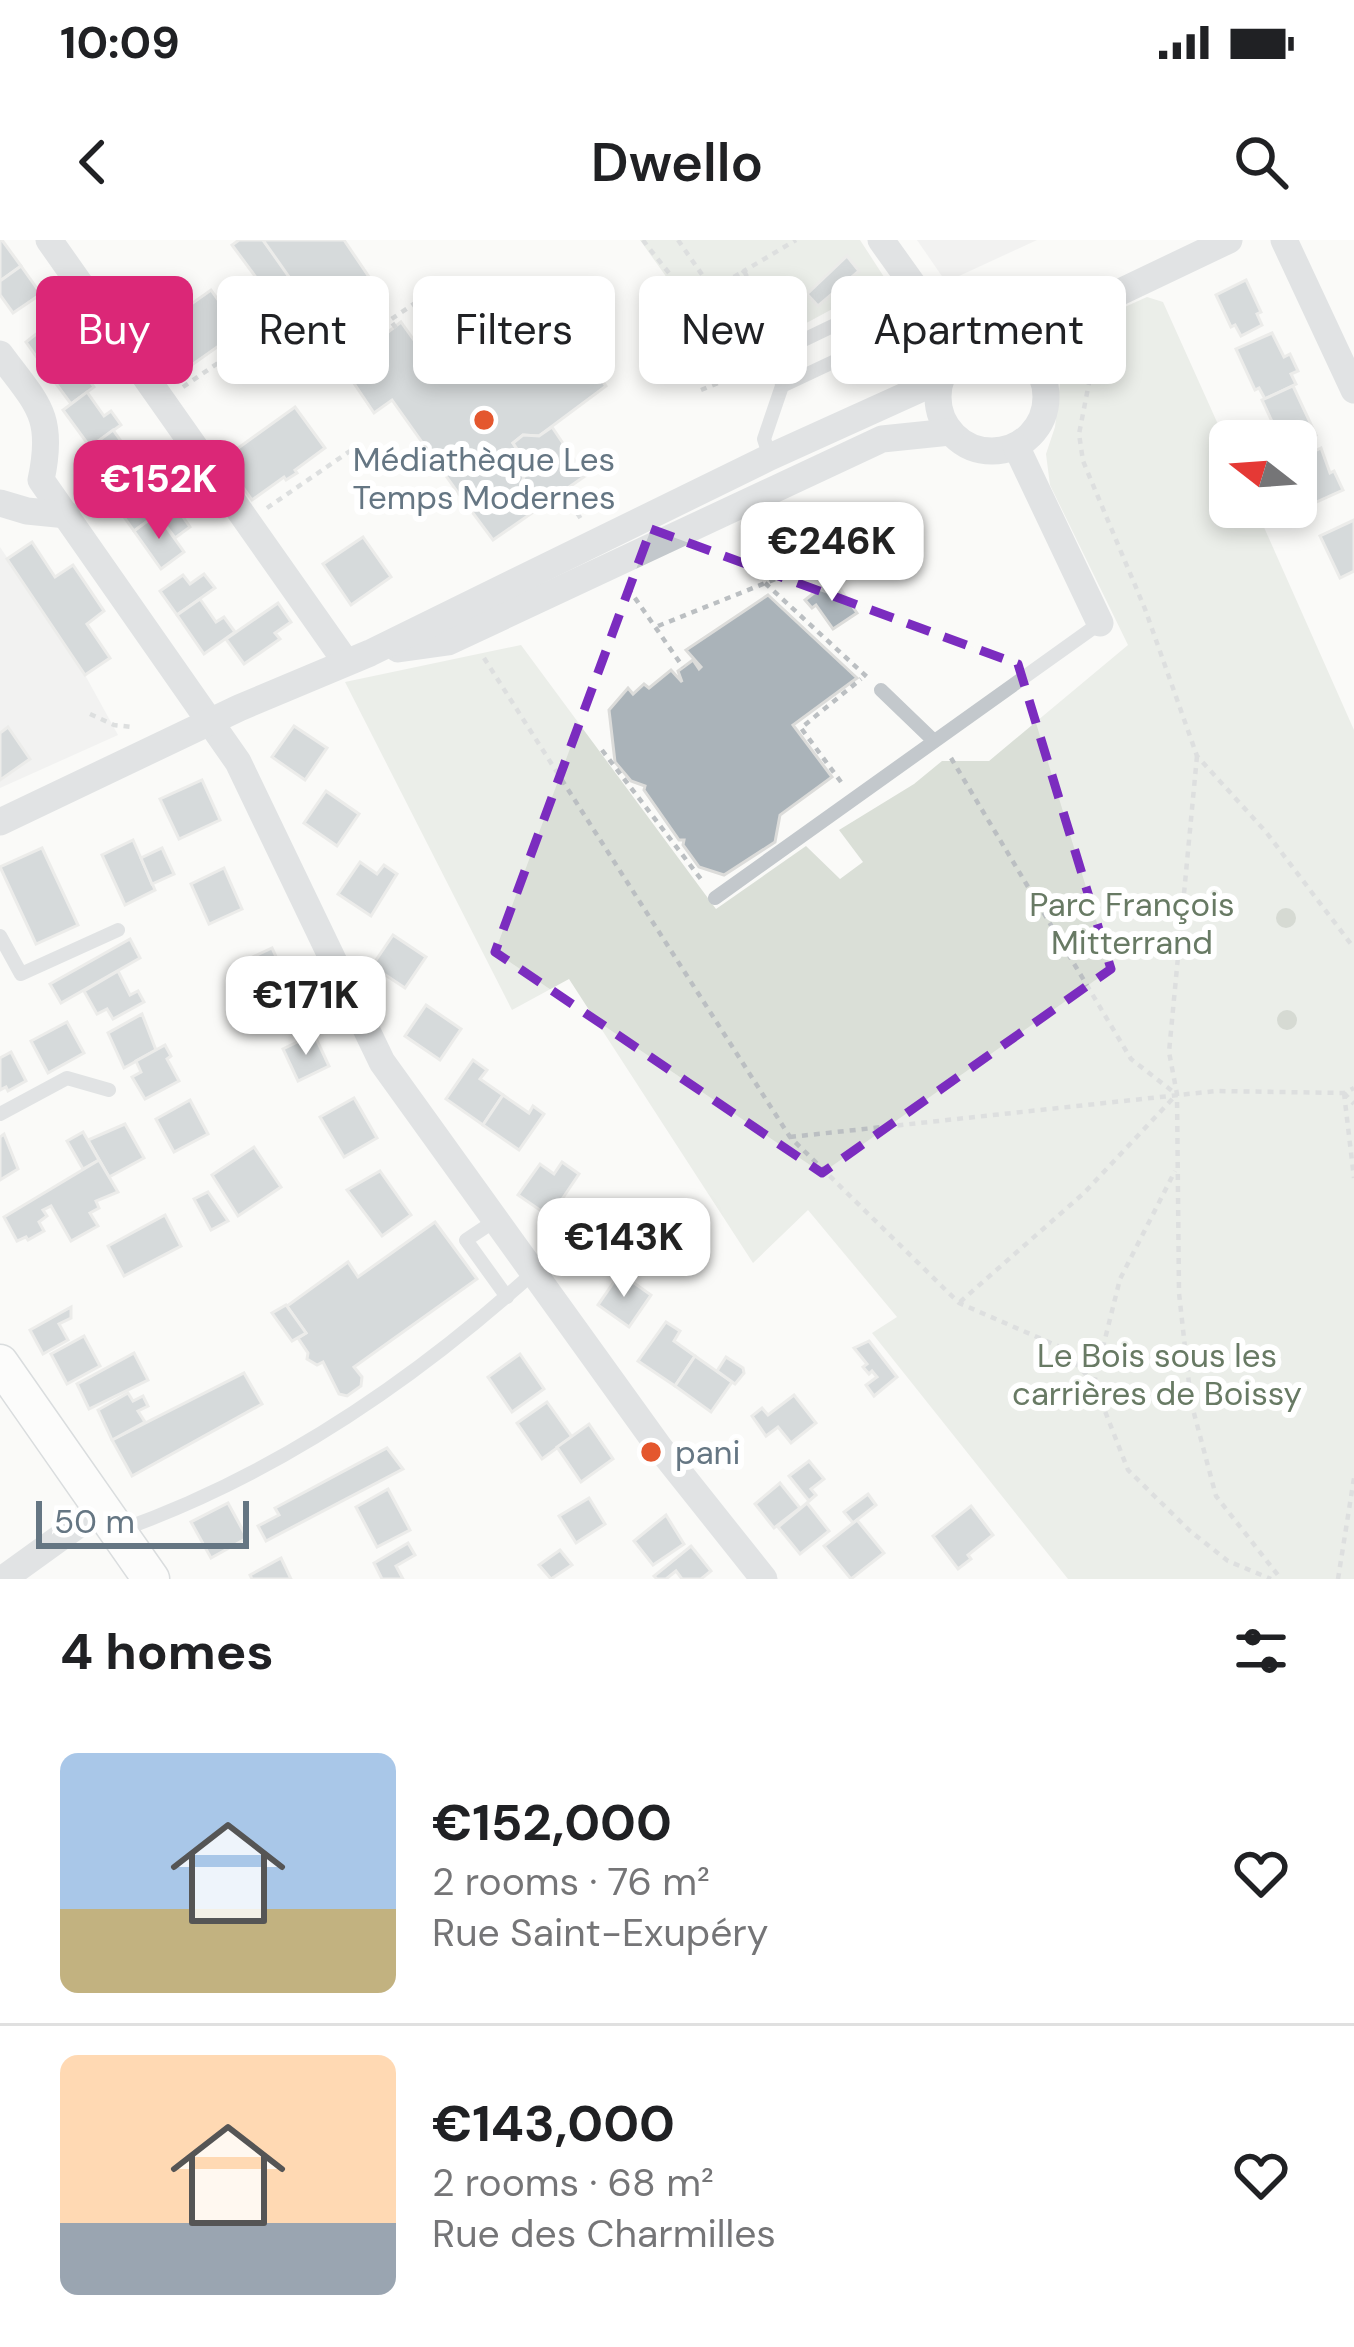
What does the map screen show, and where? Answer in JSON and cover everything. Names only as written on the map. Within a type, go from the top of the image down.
[{"type":"main road","points":[[0,1364],[151,1579]]},
{"type":"street","points":[[49,240],[248,521],[358,657]]},
{"type":"street","points":[[881,240],[908,276]]},
{"type":"street","points":[[1284,240],[1346,352],[1354,391]]},
{"type":"street","points":[[1126,287],[1216,243]]},
{"type":"street","points":[[0,354],[43,412],[48,448],[41,480],[238,762],[382,1062],[659,1447],[764,1579]]},
{"type":"street","points":[[0,822],[931,384]]},
{"type":"street","points":[[940,384],[940,416],[963,444],[980,450],[1016,446],[1029,437],[1044,412],[1043,384]]},
{"type":"street","points":[[358,657],[448,641],[883,439],[950,432]]},
{"type":"street","points":[[1016,446],[1100,623]]},
{"type":"street","points":[[41,480],[24,481],[0,500],[27,511],[67,514]]},
{"type":"street","points":[[3,1579],[109,1520]]},
{"type":"lane","points":[[770,457],[764,439],[782,386],[831,363]]},
{"type":"lane","points":[[715,898],[1100,623]]},
{"type":"lane","points":[[881,690],[934,741]]},
{"type":"lane","points":[[0,936],[21,974],[118,930]]},
{"type":"lane","points":[[0,1114],[67,1078],[110,1090]]},
{"type":"lane","points":[[496,1220],[466,1240],[507,1297]]},
{"type":"lane","points":[[109,1520],[170,1513],[271,1463],[475,1326],[533,1273]]},
{"type":"path","points":[[643,240],[667,276]]},
{"type":"path","points":[[678,240],[704,276]]},
{"type":"path","points":[[735,276],[796,240]]},
{"type":"path","points":[[740,276],[744,271]]},
{"type":"path","points":[[744,271],[747,276]]},
{"type":"path","points":[[396,328],[390,320],[413,304]]},
{"type":"path","points":[[163,401],[217,364]]},
{"type":"path","points":[[701,390],[716,384]]},
{"type":"path","points":[[1089,384],[1079,434],[1083,461],[1145,609],[1197,757],[1267,832],[1354,948]]},
{"type":"path","points":[[248,521],[350,451]]},
{"type":"path","points":[[656,627],[828,558],[837,560]]},
{"type":"path","points":[[765,583],[881,690]]},
{"type":"path","points":[[469,632],[790,1137],[959,1303],[1060,1347],[1094,1383],[1128,1470],[1228,1561],[1271,1579]]},
{"type":"path","points":[[853,799],[801,728],[866,676]]},
{"type":"path","points":[[90,714],[128,728],[141,724]]},
{"type":"path","points":[[934,741],[957,764],[1131,1059],[1177,1094]]},
{"type":"path","points":[[602,750],[715,898]]},
{"type":"path","points":[[1197,757],[1169,1052],[1177,1094],[1179,1293],[1191,1402],[1216,1496],[1282,1579]]},
{"type":"path","points":[[790,1137],[1216,1090],[1344,1093],[1354,1088]]},
{"type":"path","points":[[1344,1093],[1354,1104]]},
{"type":"path","points":[[1344,1093],[1354,1178]]},
{"type":"path","points":[[959,1303],[1084,1193],[1177,1094]]},
{"type":"path","points":[[1094,1383],[1120,1280],[1178,1166]]},
{"type":"path","points":[[1338,1579],[1354,1478]]},
{"type":"highlighted area","points":[[651,529],[1018,664],[1111,969],[822,1173],[495,952]]},
{"type":"shaded area","points":[[917,240],[1037,240],[959,276],[942,276]]},
{"type":"shaded area","points":[[0,547],[85,675],[118,735],[0,788]]},
{"type":"green space","points":[[640,240],[860,240],[883,276],[831,276],[831,310],[807,323],[807,276],[666,276]]},
{"type":"green space","name":"Parc François Mitterrand","points":[[1147,297],[1163,302],[1216,420],[1209,420],[1209,528],[1264,528],[1354,730],[1354,1579],[1068,1579],[872,1333],[897,1317],[808,1210],[753,1263],[569,979],[512,1010],[345,682],[521,645],[716,909],[806,846],[840,879],[863,862],[839,830],[942,761],[989,761],[1128,645],[1050,485],[1046,454],[1060,384],[1126,384],[1126,306]]},
{"type":"building","points":[[239,240],[263,240],[290,276],[255,276],[232,245]]},
{"type":"building","points":[[263,240],[344,240],[368,276],[288,276]]},
{"type":"building","points":[[0,241],[21,266],[0,281]]},
{"type":"building","points":[[847,256],[859,271],[853,276],[831,276],[831,295],[818,306],[807,294]]},
{"type":"building","points":[[21,266],[36,287],[36,297],[13,313],[0,295],[0,281]]},
{"type":"building","points":[[1246,280],[1262,325],[1241,336],[1235,325],[1231,327],[1216,295]]},
{"type":"building","points":[[211,290],[217,298],[217,347],[193,364],[193,303]]},
{"type":"building","name":"Médiathèque Les Temps Modernes","points":[[401,322],[413,339],[413,384],[606,386],[539,436],[523,435],[513,443],[524,477],[517,497],[495,512],[475,509],[461,497],[392,400],[374,413],[354,384],[389,384],[389,331]]},
{"type":"building","points":[[1272,333],[1284,357],[1290,354],[1298,371],[1291,374],[1296,384],[1265,399],[1259,388],[1255,390],[1236,349]]},
{"type":"building","points":[[36,334],[36,356],[26,342]]},
{"type":"building","points":[[56,384],[92,384],[94,387],[71,404]]},
{"type":"building","points":[[1293,386],[1309,420],[1271,420],[1262,400]]},
{"type":"building","points":[[87,392],[104,416],[111,411],[121,425],[90,447],[63,410]]},
{"type":"building","points":[[295,407],[325,448],[297,473],[252,500],[223,459]]},
{"type":"building","points":[[552,427],[585,476],[493,540],[461,497],[482,511],[495,512],[509,505],[524,477],[513,443],[523,435],[539,436]]},
{"type":"building","points":[[113,430],[141,469],[117,486],[90,447]]},
{"type":"building","points":[[1321,448],[1330,473],[1334,471],[1343,490],[1317,502],[1317,450]]},
{"type":"building","points":[[130,477],[147,501],[155,496],[164,509],[134,531],[107,493]]},
{"type":"building","points":[[173,503],[190,527],[175,538],[157,514]]},
{"type":"building","points":[[157,514],[184,552],[161,569],[134,531]]},
{"type":"building","points":[[1354,520],[1354,571],[1340,578],[1320,536]]},
{"type":"building","points":[[363,537],[391,577],[351,605],[323,564]]},
{"type":"building","points":[[32,542],[55,577],[73,565],[104,611],[87,624],[110,658],[85,675],[7,559]]},
{"type":"building","points":[[204,574],[215,588],[177,615],[160,591],[183,575],[190,584]]},
{"type":"building","points":[[833,578],[857,613],[833,629],[816,605],[812,608],[805,600]]},
{"type":"building","points":[[768,595],[857,678],[793,725],[832,777],[780,815],[775,842],[724,875],[699,867],[645,786],[631,781],[615,762],[609,710],[628,688],[633,694],[644,684],[649,688],[671,670],[682,682],[678,671],[693,660],[701,667],[686,650]]},
{"type":"building","points":[[200,599],[216,622],[224,617],[235,632],[204,654],[177,615]]},
{"type":"building","points":[[278,603],[291,622],[275,633],[280,639],[244,664],[226,639]]},
{"type":"building","points":[[294,726],[327,748],[305,780],[272,757]]},
{"type":"building","points":[[8,727],[30,759],[0,780],[0,733]]},
{"type":"building","points":[[202,780],[220,820],[179,839],[160,799]]},
{"type":"building","points":[[326,791],[359,814],[337,846],[304,823]]},
{"type":"building","points":[[133,840],[155,890],[125,905],[102,855]]},
{"type":"building","points":[[42,848],[78,925],[36,944],[0,867]]},
{"type":"building","points":[[162,848],[174,874],[152,884],[141,858]]},
{"type":"building","points":[[360,862],[377,874],[384,865],[397,874],[371,916],[338,894]]},
{"type":"building","points":[[224,868],[242,909],[209,924],[191,884]]},
{"type":"building","points":[[393,935],[426,957],[405,988],[372,966]]},
{"type":"building","points":[[130,939],[140,958],[61,1003],[50,984]]},
{"type":"building","points":[[272,948],[297,1002],[267,1017],[249,980],[239,984],[231,967]]},
{"type":"building","points":[[118,971],[130,995],[138,991],[144,1002],[113,1019],[107,1009],[97,1014],[84,991]]},
{"type":"building","points":[[426,1005],[461,1029],[440,1060],[405,1036]]},
{"type":"building","points":[[142,1014],[156,1050],[124,1068],[108,1033]]},
{"type":"building","points":[[67,1022],[84,1053],[48,1073],[31,1041]]},
{"type":"building","points":[[314,1034],[329,1066],[298,1081],[283,1049]]},
{"type":"building","points":[[165,1045],[179,1081],[145,1099],[132,1077],[141,1072],[136,1061]]},
{"type":"building","points":[[11,1052],[26,1081],[0,1090],[0,1058]]},
{"type":"building","points":[[473,1060],[487,1070],[480,1079],[503,1095],[483,1125],[446,1099]]},
{"type":"building","points":[[503,1095],[529,1113],[533,1106],[544,1114],[519,1150],[483,1125]]},
{"type":"building","points":[[354,1098],[377,1138],[344,1157],[320,1117]]},
{"type":"building","points":[[190,1100],[208,1134],[174,1152],[156,1119]]},
{"type":"building","points":[[125,1124],[144,1158],[109,1177],[88,1140]]},
{"type":"building","points":[[83,1132],[99,1160],[83,1169],[67,1141]]},
{"type":"building","points":[[4,1134],[18,1169],[0,1180],[0,1137]]},
{"type":"building","points":[[254,1147],[281,1187],[238,1216],[212,1175]]},
{"type":"building","points":[[99,1160],[118,1192],[96,1201],[99,1208],[90,1213],[98,1226],[71,1241],[51,1206],[43,1210],[47,1216],[39,1222],[44,1231],[17,1241],[4,1217]]},
{"type":"building","points":[[562,1162],[579,1174],[550,1217],[518,1195],[540,1164],[554,1174]]},
{"type":"building","points":[[380,1171],[411,1215],[382,1236],[347,1190]]},
{"type":"building","points":[[208,1192],[228,1221],[211,1230],[194,1199]]},
{"type":"building","points":[[601,1212],[623,1228],[590,1272],[558,1249],[579,1218],[591,1226]]},
{"type":"building","points":[[165,1215],[181,1246],[124,1276],[108,1246]]},
{"type":"building","points":[[435,1222],[477,1279],[354,1367],[362,1377],[361,1386],[347,1396],[339,1394],[323,1362],[317,1365],[307,1359],[298,1338],[306,1333],[287,1306],[348,1262],[358,1277]]},
{"type":"building","points":[[620,1273],[651,1295],[629,1327],[598,1305]]},
{"type":"building","points":[[286,1305],[306,1333],[292,1341],[272,1313]]},
{"type":"building","points":[[71,1307],[71,1318],[59,1324],[68,1340],[43,1354],[30,1330]]},
{"type":"building","points":[[666,1322],[680,1331],[674,1341],[695,1356],[675,1386],[638,1361]]},
{"type":"building","points":[[84,1336],[100,1366],[67,1384],[51,1354]]},
{"type":"building","points":[[869,1341],[897,1377],[874,1396],[866,1385],[877,1377],[863,1367],[867,1364],[854,1348]]},
{"type":"building","points":[[134,1353],[148,1380],[89,1409],[77,1384]]},
{"type":"building","points":[[520,1354],[544,1389],[512,1412],[488,1377]]},
{"type":"building","points":[[695,1356],[732,1382],[711,1412],[675,1386]]},
{"type":"building","points":[[726,1357],[743,1368],[735,1384],[717,1371]]},
{"type":"building","points":[[244,1373],[262,1404],[132,1476],[112,1440]]},
{"type":"building","points":[[128,1393],[133,1401],[143,1396],[148,1406],[138,1411],[145,1422],[112,1440],[98,1410]]},
{"type":"building","points":[[794,1395],[816,1423],[791,1443],[778,1427],[766,1436],[752,1416],[762,1408],[768,1415]]},
{"type":"building","points":[[547,1402],[572,1437],[542,1459],[517,1423]]},
{"type":"building","points":[[589,1424],[613,1459],[581,1482],[557,1447]]},
{"type":"building","points":[[387,1448],[403,1469],[266,1541],[258,1526],[279,1515],[275,1508]]},
{"type":"building","points":[[809,1461],[824,1479],[811,1489],[816,1495],[809,1501],[789,1476]]},
{"type":"building","points":[[780,1483],[800,1508],[774,1528],[755,1504]]},
{"type":"building","points":[[388,1489],[410,1530],[377,1547],[356,1507]]},
{"type":"building","points":[[868,1494],[876,1505],[853,1523],[844,1512]]},
{"type":"building","points":[[589,1498],[605,1524],[576,1543],[559,1516]]},
{"type":"building","points":[[228,1503],[247,1538],[211,1558],[191,1522]]},
{"type":"building","points":[[807,1503],[829,1531],[800,1554],[778,1527]]},
{"type":"building","points":[[971,1506],[993,1535],[958,1569],[933,1536]]},
{"type":"building","points":[[666,1515],[684,1544],[653,1565],[634,1541]]},
{"type":"building","points":[[857,1520],[884,1553],[851,1579],[824,1546]]},
{"type":"building","points":[[408,1543],[415,1555],[396,1566],[403,1579],[382,1579],[374,1563]]},
{"type":"building","points":[[691,1546],[711,1571],[701,1579],[682,1579],[676,1571],[666,1579],[654,1576]]},
{"type":"building","points":[[560,1550],[572,1565],[551,1579],[539,1565]]},
{"type":"building","points":[[281,1558],[291,1579],[252,1579],[250,1575]]},
{"type":"place","name":"Médiathèque Les Temps Modernes","points":[[484,420]]},
{"type":"place","name":"pani","points":[[651,1452]]},
{"type":"park label","name":"Le Bois sous les carrières de Boissy","points":[[1157,1374]]}]
